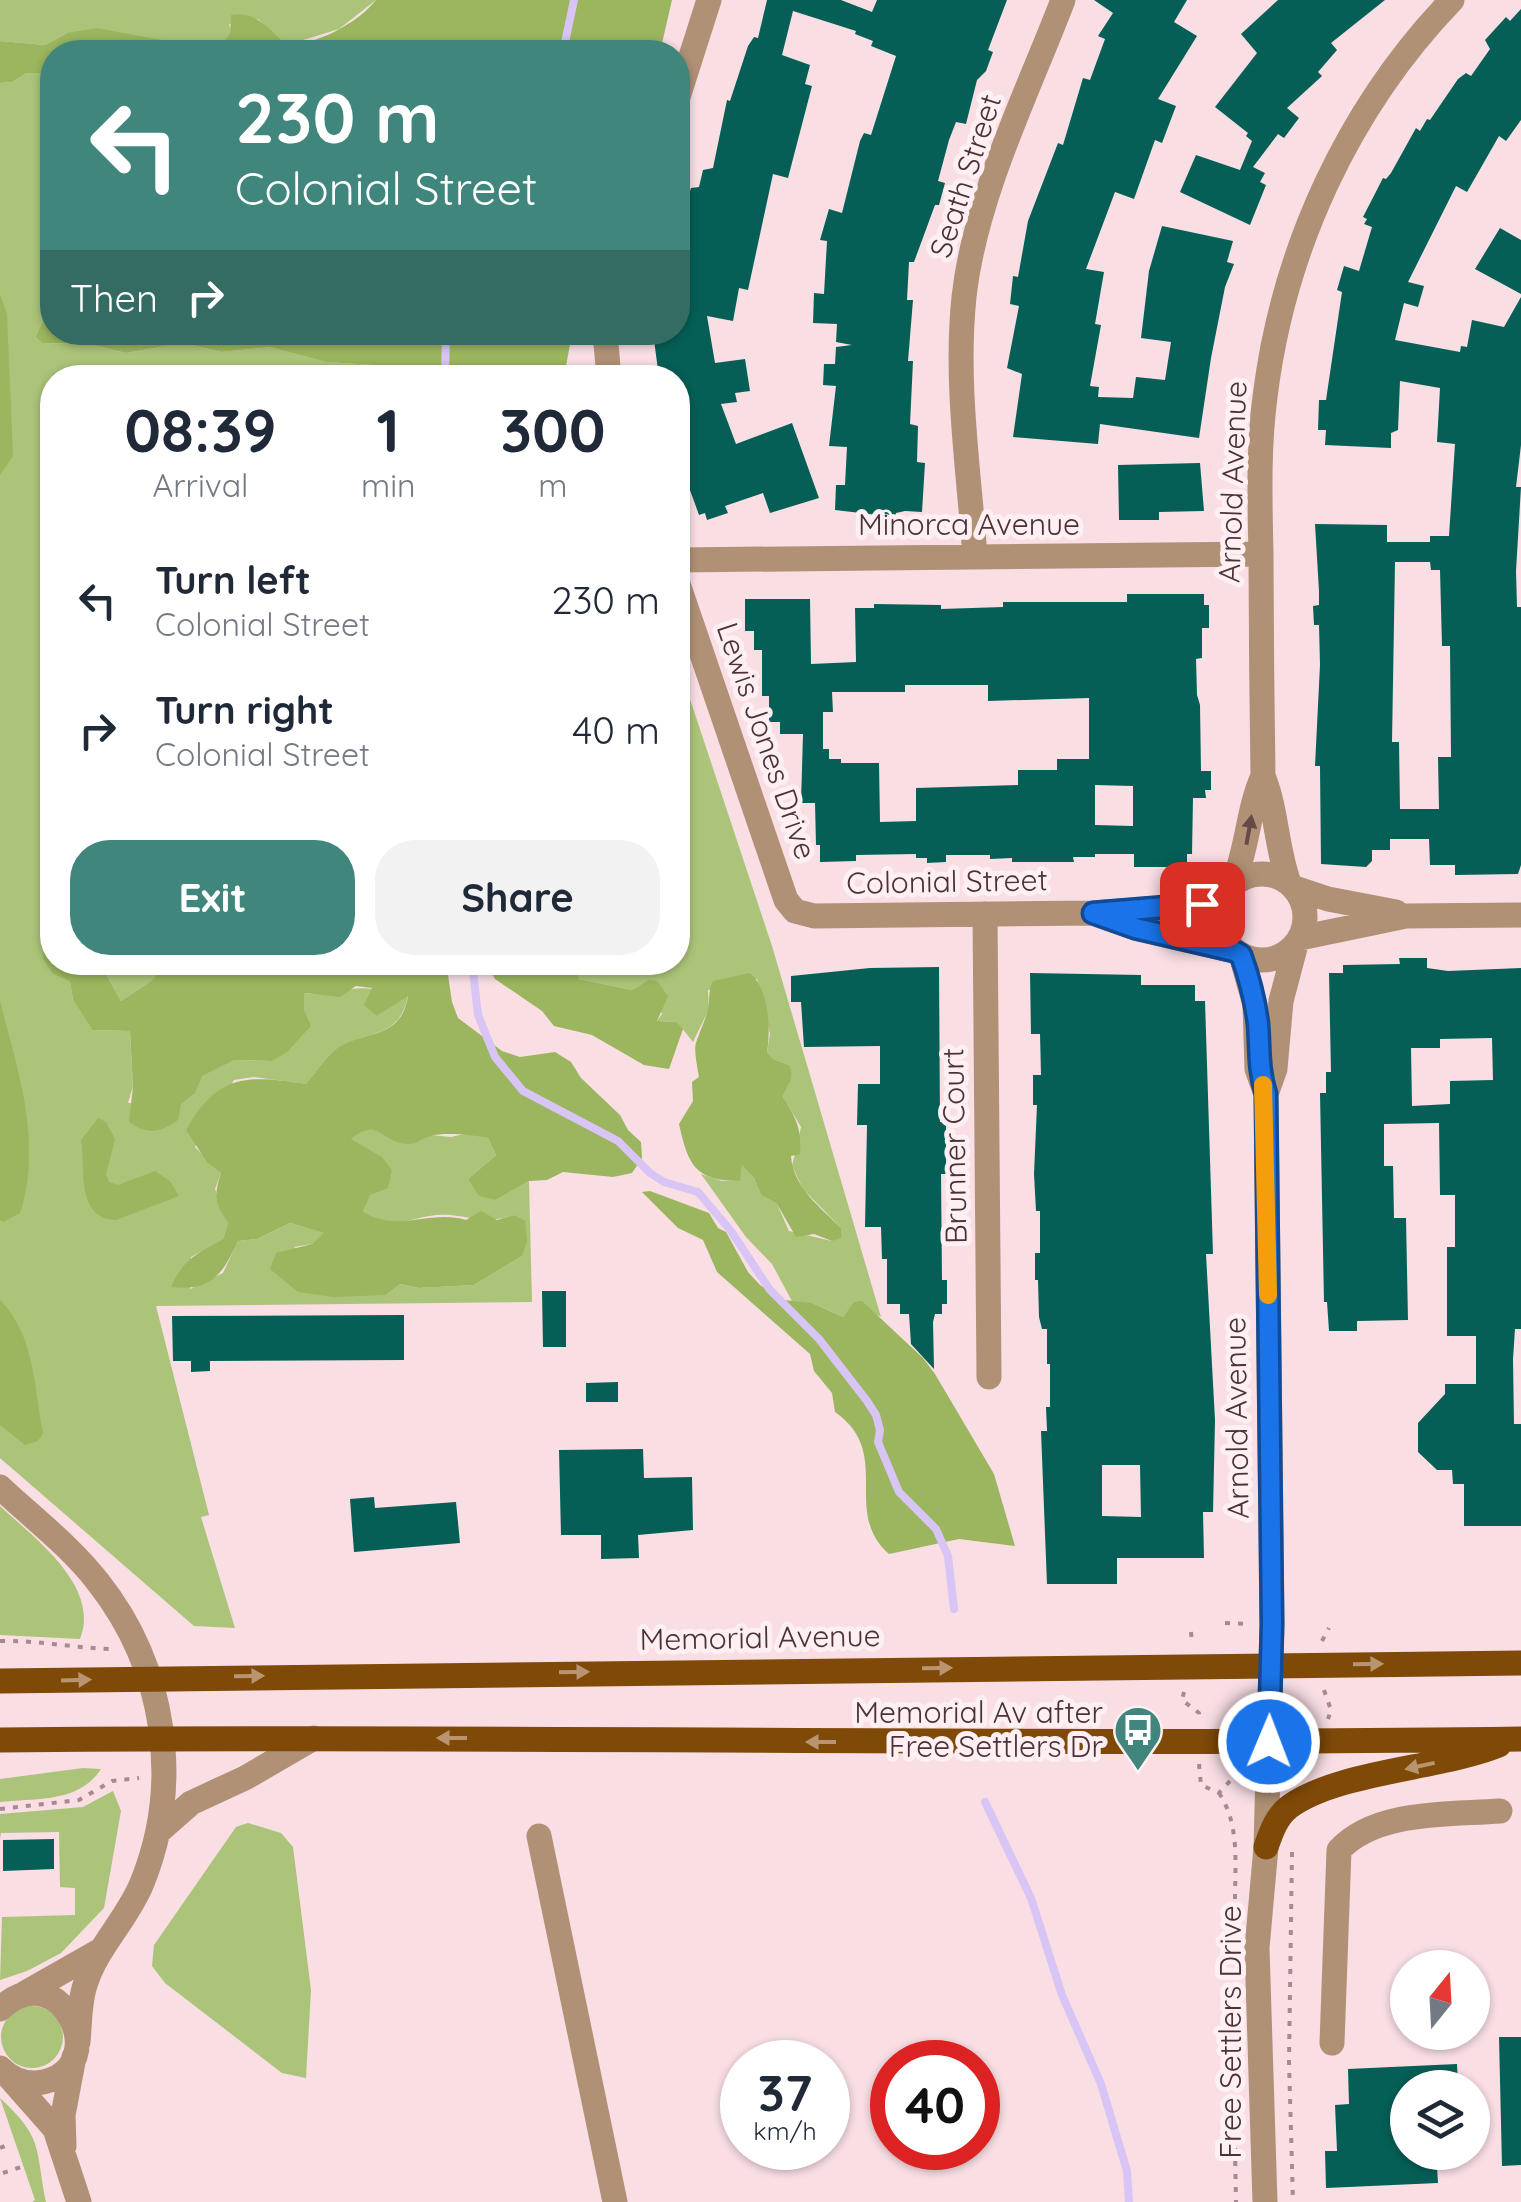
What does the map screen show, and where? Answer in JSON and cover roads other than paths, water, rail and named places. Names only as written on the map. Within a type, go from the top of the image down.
[{"type":"main road","name":"Memorial Avenue","points":[[0,1681],[1521,1663]]},
{"type":"main road","points":[[0,1740],[314,1738],[1033,1744],[1517,1739]]},
{"type":"main road","points":[[1266,1848],[1288,1808],[1308,1798],[1402,1770],[1472,1756],[1517,1739]]},
{"type":"street","points":[[690,59],[709,0]]},
{"type":"street","name":"Seath Street","points":[[975,557],[961,365],[964,294],[984,205],[1063,0]]},
{"type":"street","name":"Arnold Avenue","points":[[1292,886],[1277,849],[1272,800],[1262,776],[1265,398],[1276,332],[1299,250],[1318,202],[1361,118],[1416,40],[1452,0]]},
{"type":"street","name":"Minorca Avenue","points":[[690,560],[1261,554]]},
{"type":"street","name":"Lewis Jones Drive","points":[[690,619],[786,900],[801,914]]},
{"type":"street","name":"Arnold Avenue","points":[[1228,890],[1249,838],[1252,798],[1262,776]]},
{"type":"street","points":[[1406,916],[1292,886],[1261,873],[1228,890],[1219,926],[1238,953],[1270,960],[1298,941],[1406,916],[1521,916]]},
{"type":"street","points":[[1292,886],[1304,908],[1298,941]]},
{"type":"street","name":"Colonial Street","points":[[801,914],[1093,913],[1190,906],[1228,890]]},
{"type":"street","name":"Colonial Street","points":[[1093,913],[1135,928],[1238,953]]},
{"type":"street","name":"Brunner Court","points":[[985,914],[989,1377]]},
{"type":"street","name":"Arnold Avenue","points":[[1266,1094],[1275,1069],[1281,1001],[1298,941]]},
{"type":"street","name":"Arnold Avenue","points":[[1238,953],[1256,1006],[1258,1069],[1266,1094],[1269,1742]]},
{"type":"street","points":[[0,1487],[96,1579],[123,1616],[152,1677],[162,1738],[164,1792],[158,1832],[134,1902],[82,1992],[63,2115],[64,2151]]},
{"type":"street","points":[[158,1832],[191,1803],[245,1778],[314,1738]]},
{"type":"street","name":"Free Settlers Drive","points":[[1265,2202],[1257,1948],[1266,1848],[1269,1742]]},
{"type":"street","points":[[1332,2043],[1339,1850],[1354,1834],[1415,1817],[1500,1811]]},
{"type":"street","points":[[539,1836],[615,2202]]},
{"type":"street","points":[[7,2004],[74,1968],[106,1945]]},
{"type":"street","points":[[2,2071],[26,2083],[51,2080],[70,2065],[76,2048],[73,2018],[56,2000],[35,1994],[7,2004]]},
{"type":"street","points":[[2,2071],[39,2107],[64,2151],[79,2202]]},
{"type":"waterway","points":[[566,40],[574,0]]},
{"type":"waterway","points":[[445,365],[446,345]]},
{"type":"waterway","points":[[473,975],[478,1015],[495,1057],[523,1091],[618,1141],[664,1182],[698,1192],[731,1231],[770,1290],[819,1339],[867,1401],[876,1415],[878,1442],[899,1492],[936,1529],[948,1556],[954,1609]]},
{"type":"waterway","points":[[985,1802],[1031,1898],[1062,1995],[1101,2084],[1127,2171],[1129,2202]]},
{"type":"place","name":"Memorial Av after Free Settlers Dr","points":[[1138,1772]]}]
